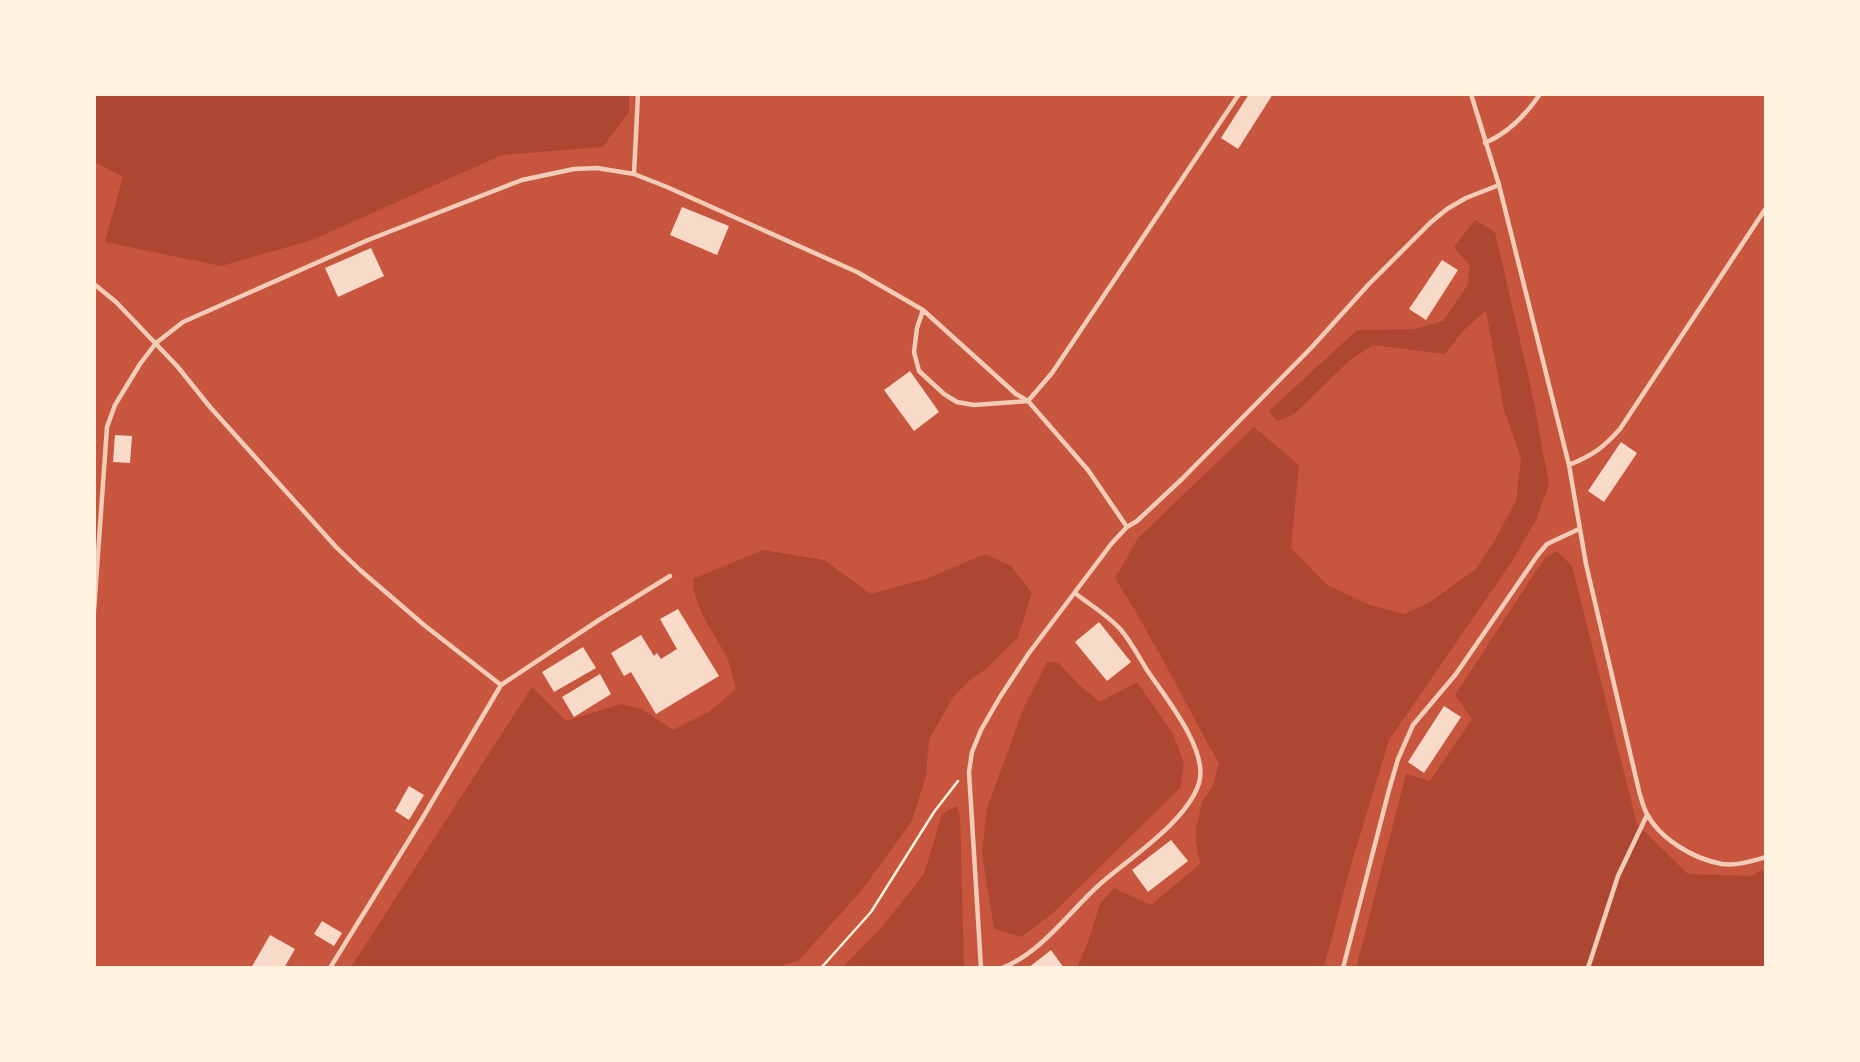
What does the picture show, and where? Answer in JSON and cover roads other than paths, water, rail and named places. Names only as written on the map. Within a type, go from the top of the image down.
[{"type":"lane","points":[[634,174],[638,94]]},
{"type":"lane","points":[[923,310],[914,352],[919,371],[944,394],[957,402],[974,405],[1028,401],[1052,373],[1239,94]]},
{"type":"lane","points":[[1471,94],[1499,185],[1569,465],[1586,564],[1636,779],[1647,814],[1679,847],[1699,857],[1723,864],[1746,863],[1766,857]]},
{"type":"lane","points":[[1485,143],[1512,127],[1540,94]]},
{"type":"lane","points":[[94,611],[107,427],[126,385],[156,343],[183,322],[368,240],[522,180],[574,169],[621,171],[667,187],[857,272],[923,310],[1016,394],[1028,401],[1088,470],[1127,527]]},
{"type":"lane","points":[[981,968],[969,772],[972,752],[1000,697],[1029,653],[1112,543],[1182,480],[1312,347],[1387,265],[1447,209],[1499,185]]},
{"type":"lane","points":[[1569,465],[1605,446],[1620,429],[1766,208]]},
{"type":"lane","points":[[94,284],[116,302],[156,343],[336,547],[424,625],[501,685]]},
{"type":"lane","points":[[1343,968],[1389,790],[1398,759],[1413,725],[1456,674],[1547,544],[1579,529]]},
{"type":"lane","points":[[330,968],[442,787],[501,685],[670,576]]},
{"type":"lane","points":[[1003,968],[1037,946],[1100,885],[1137,855],[1176,818],[1190,801],[1199,783],[1201,766],[1180,718],[1120,629],[1075,593]]},
{"type":"lane","points":[[1588,968],[1618,876],[1647,814]]}]
